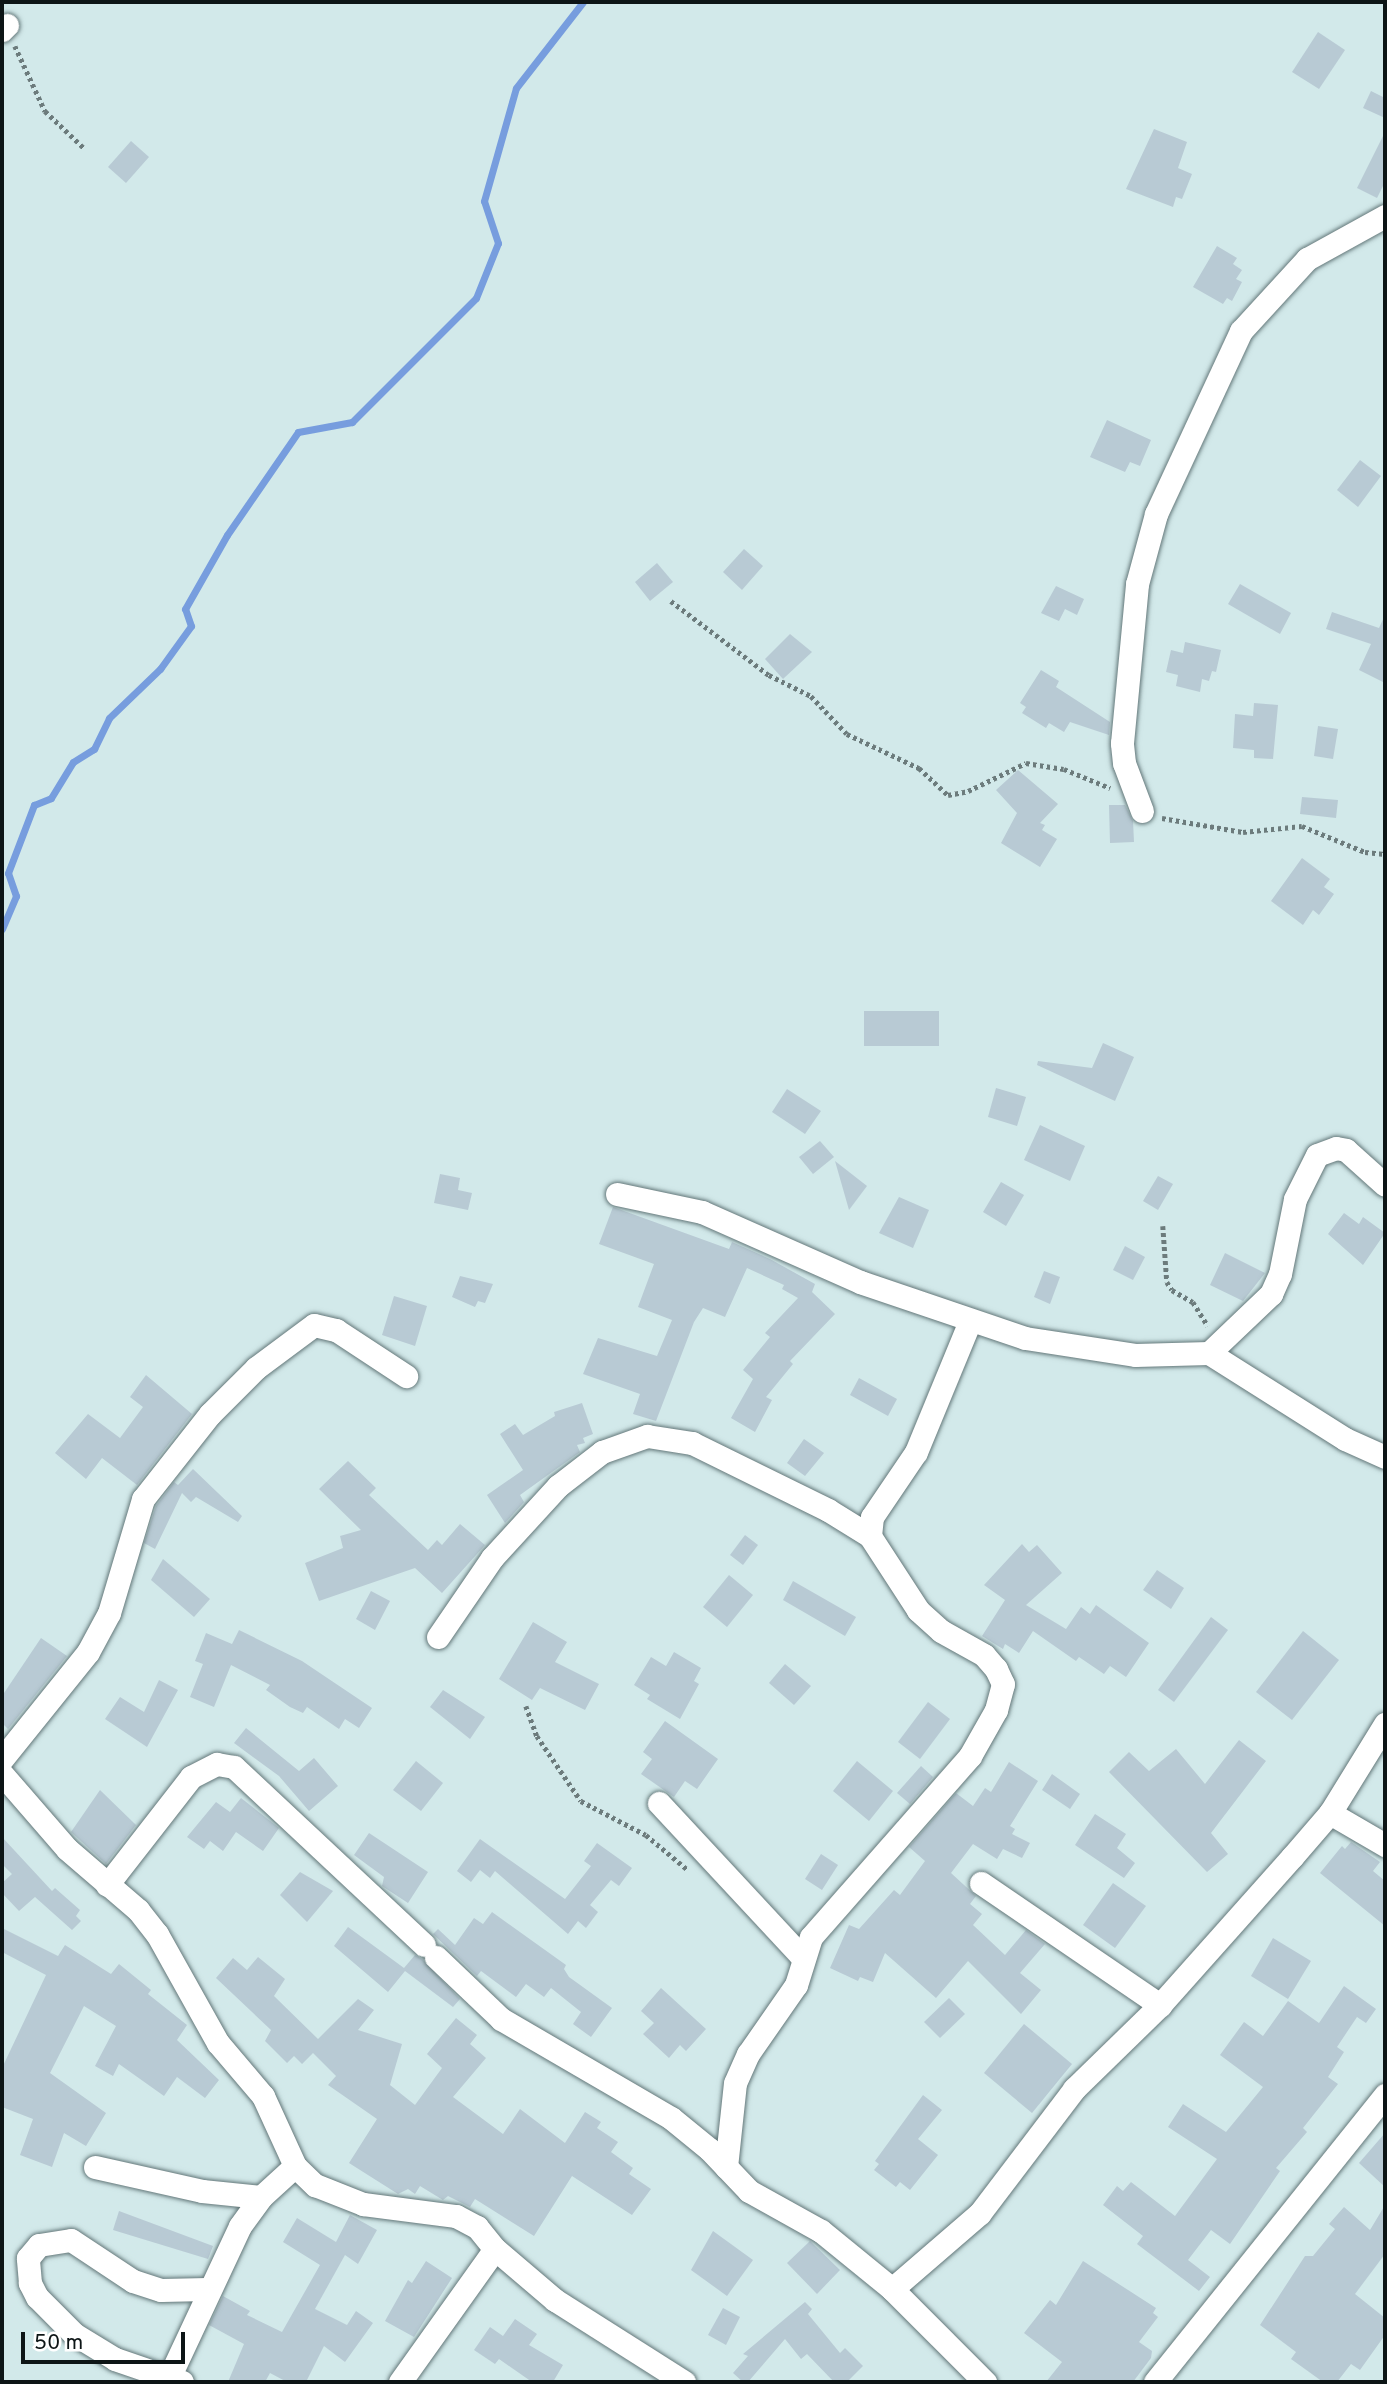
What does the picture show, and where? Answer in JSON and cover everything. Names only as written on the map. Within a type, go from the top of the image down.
[{"type":"street","points":[[1142,811],[1124,763],[1122,743],[1137,584],[1156,514],[1241,331],[1307,259],[1385,216]]},
{"type":"street","points":[[1214,1349],[1271,1294],[1280,1275],[1295,1199],[1317,1156],[1336,1148],[1346,1150],[1385,1185]]},
{"type":"street","points":[[617,1194],[702,1212],[818,1266],[1025,1338],[1135,1355],[1214,1349],[1345,1439],[1385,1457]]},
{"type":"street","points":[[870,1536],[872,1517],[916,1452],[970,1321]]},
{"type":"street","points":[[2,1759],[88,1652],[109,1613],[143,1499],[210,1414],[256,1368],[314,1325],[336,1330],[406,1376]]},
{"type":"street","points":[[438,1637],[492,1558],[558,1486],[602,1452],[647,1436],[692,1443],[828,1510],[870,1536],[918,1610],[941,1631],[984,1655],[1003,1684],[996,1710],[970,1756],[832,1909],[802,1956],[796,1985],[748,2054],[736,2082],[726,2167]]},
{"type":"street","points":[[892,2289],[980,2213],[1074,2089],[1160,2005],[1330,1813],[1385,1724]]},
{"type":"street","points":[[107,1885],[191,1777],[217,1764],[234,1767],[501,2019],[671,2118],[749,2191],[821,2231],[892,2289],[985,2382]]},
{"type":"street","points":[[2,1774],[67,1849],[157,1934],[218,2043],[263,2096],[295,2166],[315,2185],[363,2204],[456,2216],[477,2227],[495,2249],[555,2300],[684,2382]]},
{"type":"street","points":[[659,1803],[802,1956]]},
{"type":"street","points":[[1330,1813],[1385,1845]]},
{"type":"street","points":[[981,1883],[1160,2005]]},
{"type":"street","points":[[1155,2382],[1385,2095]]},
{"type":"street","points":[[207,2289],[161,2290],[133,2281],[85,2245],[71,2240],[39,2245],[28,2258],[30,2283],[37,2297],[74,2333],[115,2360],[173,2381],[207,2289],[261,2197],[295,2166]]},
{"type":"street","points":[[95,2167],[202,2191],[261,2197]]},
{"type":"street","points":[[400,2382],[495,2249]]},
{"type":"path","points":[[4,27],[45,111],[85,149]]},
{"type":"path","points":[[671,601],[769,675],[811,696],[847,734],[919,768],[948,795],[968,791],[1026,763],[1093,780],[1126,797],[1142,811],[1243,832],[1302,826],[1365,852],[1385,854]]},
{"type":"path","points":[[1163,1226],[1167,1282],[1172,1290],[1193,1302],[1214,1349]]},
{"type":"path","points":[[526,1706],[537,1736],[581,1801],[646,1835],[699,1879]]},
{"type":"building","points":[[1318,32],[1345,50],[1319,89],[1292,72]]},
{"type":"building","points":[[1371,91],[1385,98],[1385,118],[1363,108]]},
{"type":"building","points":[[1154,129],[1187,142],[1178,168],[1192,174],[1182,199],[1176,197],[1173,207],[1126,189]]},
{"type":"building","points":[[1385,132],[1385,182],[1377,198],[1357,188]]},
{"type":"building","points":[[131,141],[149,157],[126,183],[108,167]]},
{"type":"building","points":[[1217,246],[1237,258],[1233,264],[1242,270],[1236,279],[1242,282],[1232,301],[1227,298],[1223,304],[1193,287]]},
{"type":"building","points":[[1107,420],[1151,440],[1140,466],[1130,462],[1125,472],[1090,457]]},
{"type":"building","points":[[1360,460],[1381,476],[1358,507],[1337,490]]},
{"type":"building","points":[[744,549],[763,566],[742,590],[723,572]]},
{"type":"building","points":[[657,563],[673,582],[650,601],[635,582]]},
{"type":"building","points":[[1240,584],[1291,613],[1280,634],[1228,604]]},
{"type":"building","points":[[1056,586],[1084,599],[1077,615],[1065,609],[1059,621],[1041,613]]},
{"type":"building","points":[[1332,612],[1379,628],[1385,615],[1385,683],[1359,670],[1371,644],[1326,629]]},
{"type":"building","points":[[790,634],[812,652],[783,679],[765,659]]},
{"type":"building","points":[[1185,642],[1221,650],[1216,672],[1212,671],[1209,681],[1202,679],[1200,692],[1176,686],[1178,675],[1166,672],[1171,650],[1183,653]]},
{"type":"building","points":[[1041,670],[1059,681],[1056,687],[1110,722],[1109,735],[1070,722],[1064,732],[1049,723],[1046,728],[1022,713],[1026,707],[1020,703]]},
{"type":"building","points":[[1254,703],[1278,705],[1273,759],[1254,758],[1254,750],[1233,748],[1235,714],[1253,716]]},
{"type":"building","points":[[1318,726],[1338,729],[1333,759],[1314,756]]},
{"type":"building","points":[[1018,770],[1058,804],[1040,823],[1045,825],[1042,830],[1057,839],[1040,867],[1001,843],[1017,813],[996,790]]},
{"type":"building","points":[[1302,797],[1338,800],[1336,818],[1300,814]]},
{"type":"building","points":[[1109,805],[1125,805],[1133,821],[1134,842],[1110,843]]},
{"type":"building","points":[[1302,858],[1330,879],[1324,887],[1334,894],[1319,915],[1313,910],[1303,925],[1271,901]]},
{"type":"building","points":[[864,1011],[939,1011],[939,1046],[864,1046]]},
{"type":"building","points":[[1103,1043],[1134,1057],[1115,1101],[1037,1065],[1038,1061],[1092,1068]]},
{"type":"building","points":[[996,1088],[1026,1097],[1017,1126],[988,1117]]},
{"type":"building","points":[[787,1089],[821,1111],[805,1134],[772,1112]]},
{"type":"building","points":[[1040,1125],[1085,1146],[1070,1181],[1024,1160]]},
{"type":"building","points":[[820,1141],[834,1157],[813,1174],[799,1157]]},
{"type":"building","points":[[835,1161],[867,1186],[849,1210]]},
{"type":"building","points":[[440,1174],[460,1178],[458,1190],[472,1193],[468,1210],[434,1203]]},
{"type":"building","points":[[1158,1176],[1173,1184],[1158,1210],[1143,1201]]},
{"type":"building","points":[[1001,1182],[1024,1195],[1006,1226],[983,1212]]},
{"type":"building","points":[[899,1197],[929,1210],[913,1248],[879,1233]]},
{"type":"building","points":[[613,1207],[729,1249],[732,1242],[770,1259],[815,1284],[812,1292],[835,1314],[790,1361],[793,1364],[766,1397],[772,1400],[755,1432],[731,1418],[753,1379],[743,1370],[770,1337],[765,1333],[798,1298],[782,1289],[784,1285],[747,1268],[725,1317],[703,1308],[694,1322],[656,1421],[633,1414],[640,1394],[583,1374],[598,1338],[657,1356],[672,1320],[638,1307],[654,1264],[599,1244]]},
{"type":"building","points":[[1344,1213],[1359,1224],[1363,1217],[1385,1233],[1363,1265],[1328,1234]]},
{"type":"building","points":[[1125,1246],[1145,1257],[1133,1280],[1113,1270]]},
{"type":"building","points":[[1225,1253],[1265,1273],[1243,1301],[1210,1285]]},
{"type":"building","points":[[1044,1271],[1060,1277],[1050,1304],[1034,1297]]},
{"type":"building","points":[[460,1276],[493,1284],[485,1303],[478,1301],[475,1307],[452,1297]]},
{"type":"building","points":[[394,1296],[427,1306],[415,1346],[382,1335]]},
{"type":"building","points":[[146,1375],[192,1414],[137,1485],[102,1458],[86,1479],[55,1453],[88,1414],[120,1438],[143,1407],[130,1397]]},
{"type":"building","points":[[859,1378],[897,1399],[888,1416],[850,1395]]},
{"type":"building","points":[[582,1403],[593,1434],[583,1438],[585,1443],[577,1445],[580,1452],[520,1495],[524,1502],[505,1523],[487,1495],[523,1470],[500,1434],[515,1424],[523,1435],[555,1416],[554,1412]]},
{"type":"building","points":[[804,1439],[824,1453],[805,1476],[787,1463]]},
{"type":"building","points":[[348,1461],[376,1488],[369,1495],[428,1550],[437,1540],[442,1545],[460,1524],[485,1545],[442,1593],[415,1568],[319,1601],[305,1563],[343,1548],[340,1536],[361,1530],[319,1489]]},
{"type":"building","points":[[193,1469],[242,1516],[238,1522],[196,1497],[191,1502],[182,1493],[155,1549],[144,1543],[156,1506],[174,1482],[178,1485]]},
{"type":"building","points":[[745,1535],[758,1545],[743,1565],[730,1555]]},
{"type":"building","points":[[1022,1544],[1029,1552],[1037,1545],[1062,1573],[1026,1605],[1066,1629],[1081,1607],[1090,1614],[1096,1605],[1149,1643],[1126,1677],[1110,1666],[1104,1674],[1079,1657],[1076,1661],[1033,1631],[1019,1653],[1005,1644],[1003,1649],[982,1636],[1005,1600],[984,1585]]},
{"type":"building","points":[[163,1559],[210,1599],[194,1617],[151,1580]]},
{"type":"building","points":[[1157,1570],[1184,1588],[1171,1609],[1143,1590]]},
{"type":"building","points":[[729,1575],[753,1595],[727,1627],[703,1607]]},
{"type":"building","points":[[793,1581],[856,1617],[845,1636],[783,1600]]},
{"type":"building","points":[[371,1591],[390,1601],[375,1630],[356,1619]]},
{"type":"building","points":[[1211,1617],[1228,1630],[1174,1702],[1158,1690]]},
{"type":"building","points":[[533,1622],[567,1642],[555,1662],[599,1684],[585,1710],[540,1688],[532,1700],[499,1679]]},
{"type":"building","points":[[239,1630],[302,1661],[372,1708],[359,1728],[345,1719],[339,1729],[307,1707],[303,1713],[290,1707],[266,1690],[270,1685],[231,1665],[214,1707],[190,1697],[203,1664],[195,1661],[206,1633],[232,1644]]},
{"type":"building","points":[[1303,1631],[1339,1660],[1292,1720],[1256,1692]]},
{"type":"building","points":[[41,1638],[67,1656],[8,1729],[2,1723],[2,1696]]},
{"type":"building","points":[[674,1652],[701,1668],[694,1681],[699,1684],[680,1719],[647,1699],[650,1695],[634,1685],[651,1657],[666,1666]]},
{"type":"building","points":[[785,1664],[811,1686],[794,1705],[769,1683]]},
{"type":"building","points":[[159,1680],[178,1690],[147,1747],[105,1719],[120,1697],[144,1712]]},
{"type":"building","points":[[443,1690],[485,1717],[470,1739],[430,1707]]},
{"type":"building","points":[[928,1702],[950,1719],[920,1759],[898,1742]]},
{"type":"building","points":[[665,1721],[718,1759],[697,1789],[685,1781],[674,1797],[641,1774],[652,1759],[643,1752]]},
{"type":"building","points":[[246,1728],[299,1771],[314,1758],[338,1786],[309,1811],[279,1776],[234,1743]]},
{"type":"building","points":[[1239,1740],[1266,1761],[1211,1833],[1228,1854],[1207,1872],[1109,1772],[1129,1752],[1149,1771],[1176,1749],[1205,1784]]},
{"type":"building","points":[[416,1761],[443,1783],[421,1811],[393,1790]]},
{"type":"building","points":[[857,1761],[893,1791],[869,1821],[833,1791]]},
{"type":"building","points":[[1009,1762],[1038,1781],[1010,1826],[1015,1829],[1012,1834],[1030,1843],[1022,1858],[1003,1849],[997,1859],[973,1844],[951,1873],[976,1896],[970,1904],[982,1914],[973,1925],[1005,1955],[1026,1930],[1045,1944],[1020,1973],[1041,1990],[1021,2014],[968,1961],[936,1998],[885,1953],[873,1982],[860,1977],[858,1981],[830,1968],[849,1925],[859,1929],[894,1890],[900,1895],[925,1861],[909,1847],[956,1793],[973,1806],[985,1788],[991,1792]]},
{"type":"building","points":[[921,1766],[933,1777],[910,1804],[897,1793]]},
{"type":"building","points":[[1052,1774],[1080,1794],[1070,1809],[1042,1790]]},
{"type":"building","points":[[100,1790],[136,1825],[106,1864],[71,1832]]},
{"type":"building","points":[[241,1798],[279,1828],[263,1851],[236,1832],[223,1851],[210,1841],[204,1849],[187,1837],[216,1802],[230,1812]]},
{"type":"building","points":[[1095,1814],[1126,1834],[1117,1848],[1135,1863],[1124,1878],[1075,1845]]},
{"type":"building","points":[[369,1833],[428,1872],[408,1903],[382,1886],[384,1877],[354,1855]]},
{"type":"building","points":[[2,1837],[52,1891],[55,1888],[80,1910],[76,1916],[81,1921],[72,1930],[35,1897],[19,1911],[2,1893],[2,1883],[12,1874],[2,1864]]},
{"type":"building","points":[[480,1839],[565,1899],[591,1866],[584,1861],[597,1843],[632,1868],[619,1886],[611,1880],[590,1905],[598,1912],[586,1928],[578,1921],[568,1934],[495,1871],[490,1878],[480,1870],[471,1882],[457,1871]]},
{"type":"building","points":[[1351,1842],[1380,1862],[1373,1871],[1385,1881],[1385,1926],[1320,1873],[1342,1846],[1345,1849]]},
{"type":"building","points":[[821,1854],[838,1865],[822,1890],[805,1879]]},
{"type":"building","points":[[300,1872],[333,1891],[307,1922],[280,1895]]},
{"type":"building","points":[[1113,1883],[1146,1906],[1115,1948],[1083,1925]]},
{"type":"building","points":[[492,1912],[566,1965],[564,1969],[569,1977],[612,2008],[591,2037],[573,2024],[581,2012],[551,1988],[544,1997],[526,1984],[516,1997],[481,1971],[477,1976],[433,1934],[438,1929],[455,1945],[474,1918],[483,1924]]},
{"type":"building","points":[[348,1927],[404,1968],[415,1955],[422,1959],[460,1999],[453,2007],[405,1971],[388,1992],[334,1946]]},
{"type":"building","points":[[2,1928],[58,1956],[65,1945],[111,1974],[119,1964],[151,1990],[148,1994],[187,2025],[177,2040],[219,2080],[205,2098],[177,2077],[164,2096],[119,2064],[113,2076],[95,2066],[116,2026],[84,2006],[50,2073],[106,2113],[86,2146],[64,2133],[52,2167],[20,2155],[33,2119],[2,2107],[2,2068],[46,1975],[2,1952]]},
{"type":"building","points":[[1273,1938],[1311,1961],[1288,1999],[1251,1976]]},
{"type":"building","points":[[258,1957],[285,1979],[274,1996],[318,2039],[358,1999],[374,2010],[358,2030],[402,2044],[390,2085],[415,2105],[442,2068],[427,2054],[456,2018],[477,2035],[470,2044],[486,2058],[453,2097],[503,2134],[520,2109],[565,2143],[585,2112],[601,2122],[597,2128],[618,2142],[611,2152],[633,2168],[629,2174],[651,2189],[632,2215],[572,2176],[534,2236],[475,2199],[470,2207],[448,2196],[443,2200],[420,2186],[415,2194],[408,2189],[398,2194],[349,2163],[377,2119],[328,2085],[336,2076],[313,2053],[302,2064],[294,2056],[287,2063],[265,2041],[271,2030],[216,1978],[233,1958],[247,1970]]},
{"type":"building","points":[[1344,1986],[1376,2009],[1366,2023],[1357,2017],[1337,2047],[1344,2052],[1328,2077],[1338,2084],[1303,2128],[1307,2132],[1276,2168],[1280,2171],[1230,2244],[1211,2230],[1188,2260],[1210,2277],[1199,2291],[1137,2244],[1143,2236],[1103,2205],[1117,2186],[1123,2191],[1131,2182],[1175,2216],[1217,2159],[1168,2127],[1183,2104],[1226,2132],[1263,2087],[1220,2055],[1244,2022],[1263,2036],[1288,2001],[1319,2023]]},
{"type":"building","points":[[661,1988],[706,2029],[686,2051],[680,2045],[669,2058],[643,2034],[654,2023],[641,2011]]},
{"type":"building","points":[[949,1998],[965,2014],[940,2038],[924,2022]]},
{"type":"building","points":[[1024,2024],[1072,2064],[1032,2113],[984,2073]]},
{"type":"building","points":[[923,2095],[942,2110],[918,2139],[938,2155],[910,2190],[900,2182],[896,2187],[874,2170],[879,2164],[875,2161]]},
{"type":"building","points":[[1385,2133],[1385,2187],[1359,2163]]},
{"type":"building","points":[[1385,2205],[1385,2254],[1355,2294],[1385,2318],[1385,2335],[1360,2370],[1351,2364],[1337,2382],[1323,2382],[1291,2359],[1296,2352],[1260,2325],[1305,2256],[1313,2256],[1335,2229],[1329,2224],[1344,2207],[1370,2230]]},
{"type":"building","points":[[119,2211],[213,2246],[208,2259],[113,2230]]},
{"type":"building","points":[[350,2215],[377,2230],[358,2264],[345,2255],[315,2309],[347,2325],[356,2311],[373,2323],[345,2362],[324,2346],[306,2382],[287,2382],[270,2373],[265,2382],[228,2382],[244,2344],[209,2325],[223,2296],[250,2311],[247,2315],[282,2332],[320,2265],[283,2242],[297,2218],[336,2242]]},
{"type":"building","points":[[713,2231],[753,2260],[727,2296],[691,2270]]},
{"type":"building","points":[[810,2241],[840,2270],[817,2294],[787,2263]]},
{"type":"building","points":[[426,2261],[452,2278],[414,2337],[385,2321],[408,2280],[412,2283]]},
{"type":"building","points":[[1083,2261],[1156,2308],[1153,2313],[1158,2317],[1139,2342],[1152,2351],[1151,2358],[1133,2382],[1046,2382],[1062,2362],[1024,2333],[1050,2300],[1056,2305]]},
{"type":"building","points":[[805,2302],[812,2309],[808,2314],[840,2353],[845,2348],[863,2366],[847,2382],[834,2382],[807,2354],[801,2359],[785,2339],[748,2382],[743,2382],[733,2373],[748,2356],[743,2354]]},
{"type":"building","points":[[723,2308],[740,2317],[726,2345],[708,2335]]},
{"type":"building","points":[[515,2319],[537,2334],[529,2345],[563,2365],[553,2382],[532,2382],[499,2359],[495,2364],[474,2350],[490,2327],[503,2336]]},
{"type":"waterway","points":[[2,929],[16,896],[8,873],[34,805],[51,798],[73,762],[94,749],[109,718],[160,669],[191,626],[185,609],[227,535],[298,432],[352,422],[476,298],[498,243],[484,201],[516,88],[583,2]]}]
